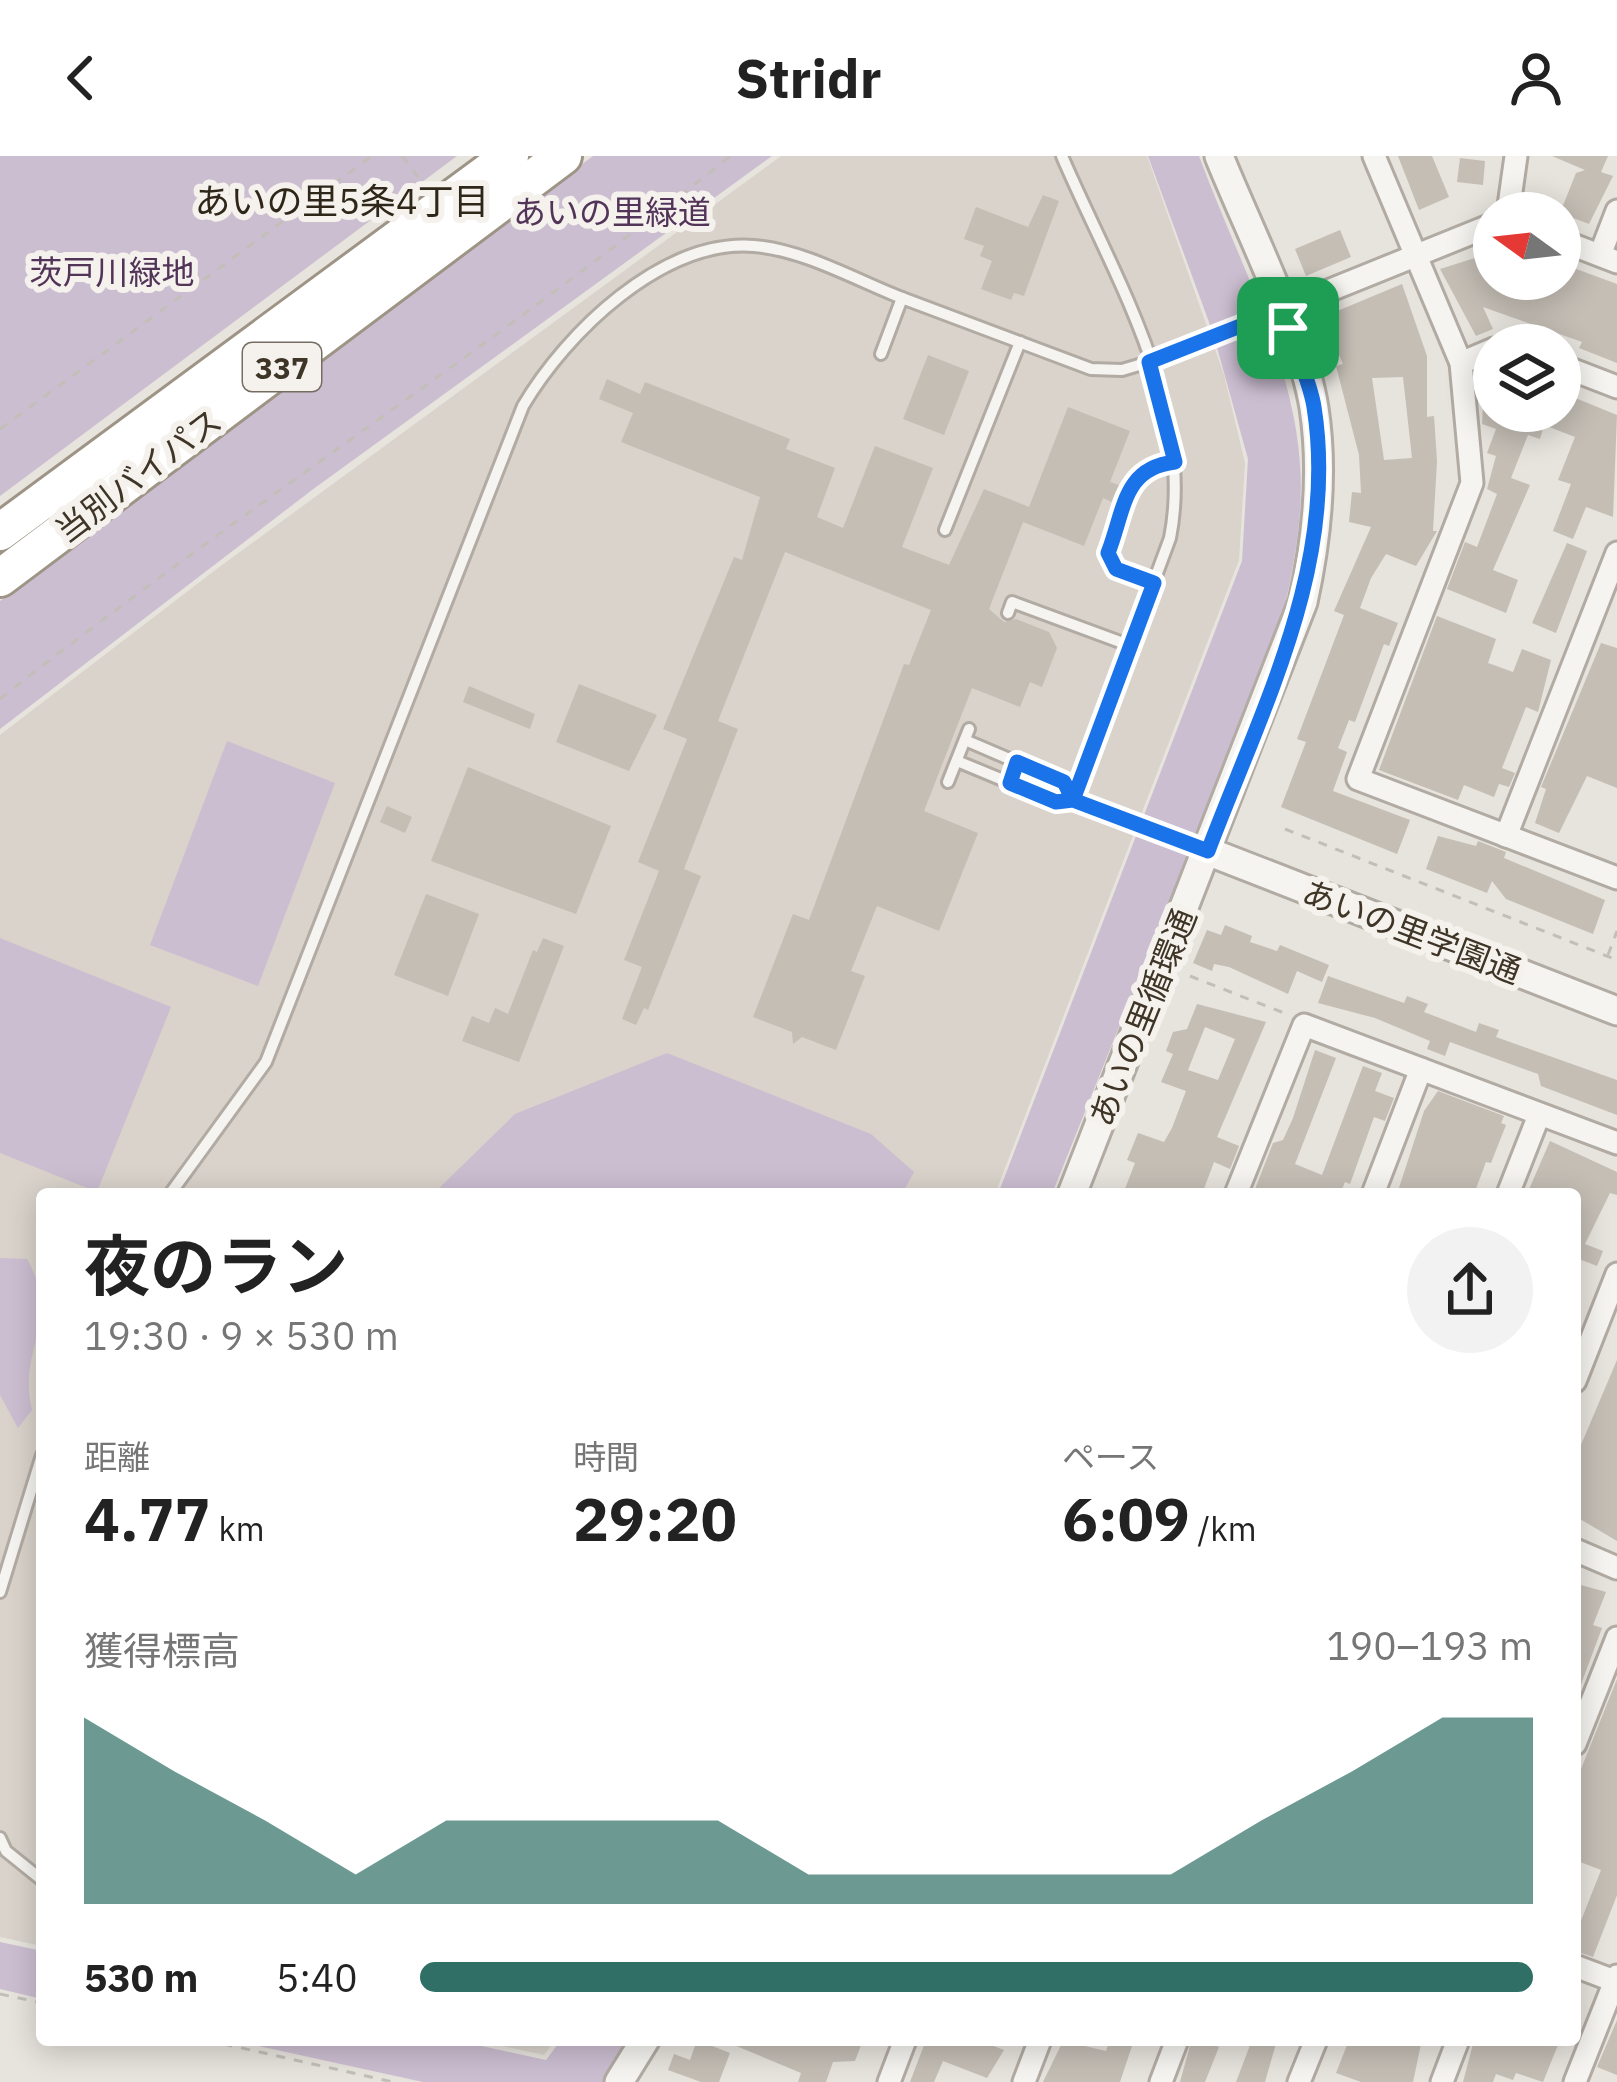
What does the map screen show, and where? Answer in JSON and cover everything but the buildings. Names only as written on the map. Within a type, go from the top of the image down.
[{"type":"highway","name":"当別バイパス","points":[[0,532],[510,156]]},
{"type":"highway","name":"当別バイパス","points":[[0,578],[563,156]]},
{"type":"street","name":"あいの里循環通","points":[[1074,1188],[1303,602],[1314,554],[1319,504],[1314,406],[1219,156]]},
{"type":"street","points":[[1374,156],[1461,363],[1472,483],[1358,779],[1617,878]]},
{"type":"street","points":[[1511,192],[1516,156]]},
{"type":"street","points":[[1608,259],[1617,211]]},
{"type":"street","points":[[1281,310],[1473,233]]},
{"type":"street","points":[[1461,363],[1473,358]]},
{"type":"street","points":[[1581,373],[1617,387]]},
{"type":"street","points":[[1506,836],[1617,553]]},
{"type":"street","name":"あいの里学園通","points":[[1208,851],[1617,1011]]},
{"type":"street","points":[[1239,1188],[1304,1024],[1617,1143]]},
{"type":"street","points":[[1375,1188],[1421,1070]]},
{"type":"street","points":[[1510,1188],[1539,1115]]},
{"type":"street","points":[[1581,1367],[1617,1274]]},
{"type":"street","points":[[1581,1553],[1617,1568]]},
{"type":"street","points":[[1581,1729],[1617,1638]]},
{"type":"street","points":[[1575,2082],[1616,1980],[1581,1968]]},
{"type":"street","points":[[619,2082],[641,2046]]},
{"type":"street","points":[[889,2082],[903,2046]]},
{"type":"street","points":[[1024,2082],[1038,2046]]},
{"type":"street","points":[[1161,2082],[1175,2046]]},
{"type":"street","points":[[1299,2082],[1314,2046]]},
{"type":"street","points":[[1442,2082],[1456,2046]]},
{"type":"lane","points":[[1062,156],[1149,362],[1175,462],[1178,500],[1154,583],[1073,800]]},
{"type":"lane","points":[[174,1188],[266,1062],[523,406],[548,363],[612,303],[682,258],[756,246],[1091,368],[1122,370],[1281,310]]},
{"type":"lane","points":[[881,354],[902,298]]},
{"type":"lane","points":[[945,530],[1020,342]]},
{"type":"lane","points":[[1154,583],[1116,569],[1108,553],[1136,477],[1147,465],[1175,462]]},
{"type":"lane","points":[[1008,614],[1012,602],[1131,646]]},
{"type":"lane","points":[[948,782],[967,735],[1064,782],[1073,800]]},
{"type":"lane","points":[[957,761],[1056,802],[1073,800],[1208,851]]},
{"type":"lane","points":[[1010,783],[1017,762]]},
{"type":"lane","points":[[0,1592],[36,1475]]},
{"type":"lane","points":[[0,1838],[6,1851],[36,1875]]},
{"type":"path","points":[[0,429],[372,156]]},
{"type":"path","points":[[402,156],[442,208]]},
{"type":"path","points":[[0,700],[117,607],[527,315],[730,156]]},
{"type":"path","points":[[1285,829],[1617,960]]},
{"type":"path","points":[[1608,956],[1617,931]]},
{"type":"path","points":[[1190,976],[1292,1016]]},
{"type":"path","points":[[0,1994],[36,2002]]},
{"type":"path","points":[[233,2046],[393,2082]]},
{"type":"shaded area","points":[[781,156],[1147,156],[1224,375],[1245,463],[1239,560],[997,1188],[36,1188],[36,1945],[0,1937],[0,735],[218,568]]},
{"type":"shaded area","points":[[502,2046],[551,2046],[544,2055]]},
{"type":"green space","name":"茨戸川緑地","points":[[0,156],[457,156],[0,496]]},
{"type":"green space","name":"あいの里緑道","points":[[593,156],[772,156],[312,490],[0,729],[0,601]]},
{"type":"green space","points":[[1148,156],[1199,156],[1260,307],[1295,425],[1301,484],[1297,543],[1282,620],[1054,1188],[1000,1188],[1242,561],[1248,459],[1213,333]]},
{"type":"green space","points":[[227,741],[335,783],[258,986],[150,945]]},
{"type":"green space","points":[[0,938],[171,1007],[99,1188],[87,1188],[0,1153]]},
{"type":"green space","points":[[667,1053],[871,1134],[914,1172],[905,1188],[439,1188],[515,1114]]},
{"type":"green space","points":[[0,1258],[27,1259],[36,1279],[36,1339],[30,1370],[32,1410],[18,1428],[0,1395]]},
{"type":"green space","points":[[0,1942],[36,1950],[36,1998],[0,1989]]},
{"type":"green space","points":[[258,2046],[482,2046],[546,2060],[556,2046],[624,2046],[603,2082],[423,2082]]},
{"type":"district","name":"あいの里5条4丁目","points":[[342,200]]},
{"type":"route","points":[[1288,328],[1281,310],[1149,362],[1168,418],[1175,462],[1147,465],[1136,477],[1108,553],[1116,569],[1154,583],[1073,800],[1056,802],[1010,783],[1017,762],[1064,782],[1073,800],[1208,851],[1303,602],[1314,554],[1319,504],[1314,406],[1288,328]]}]
